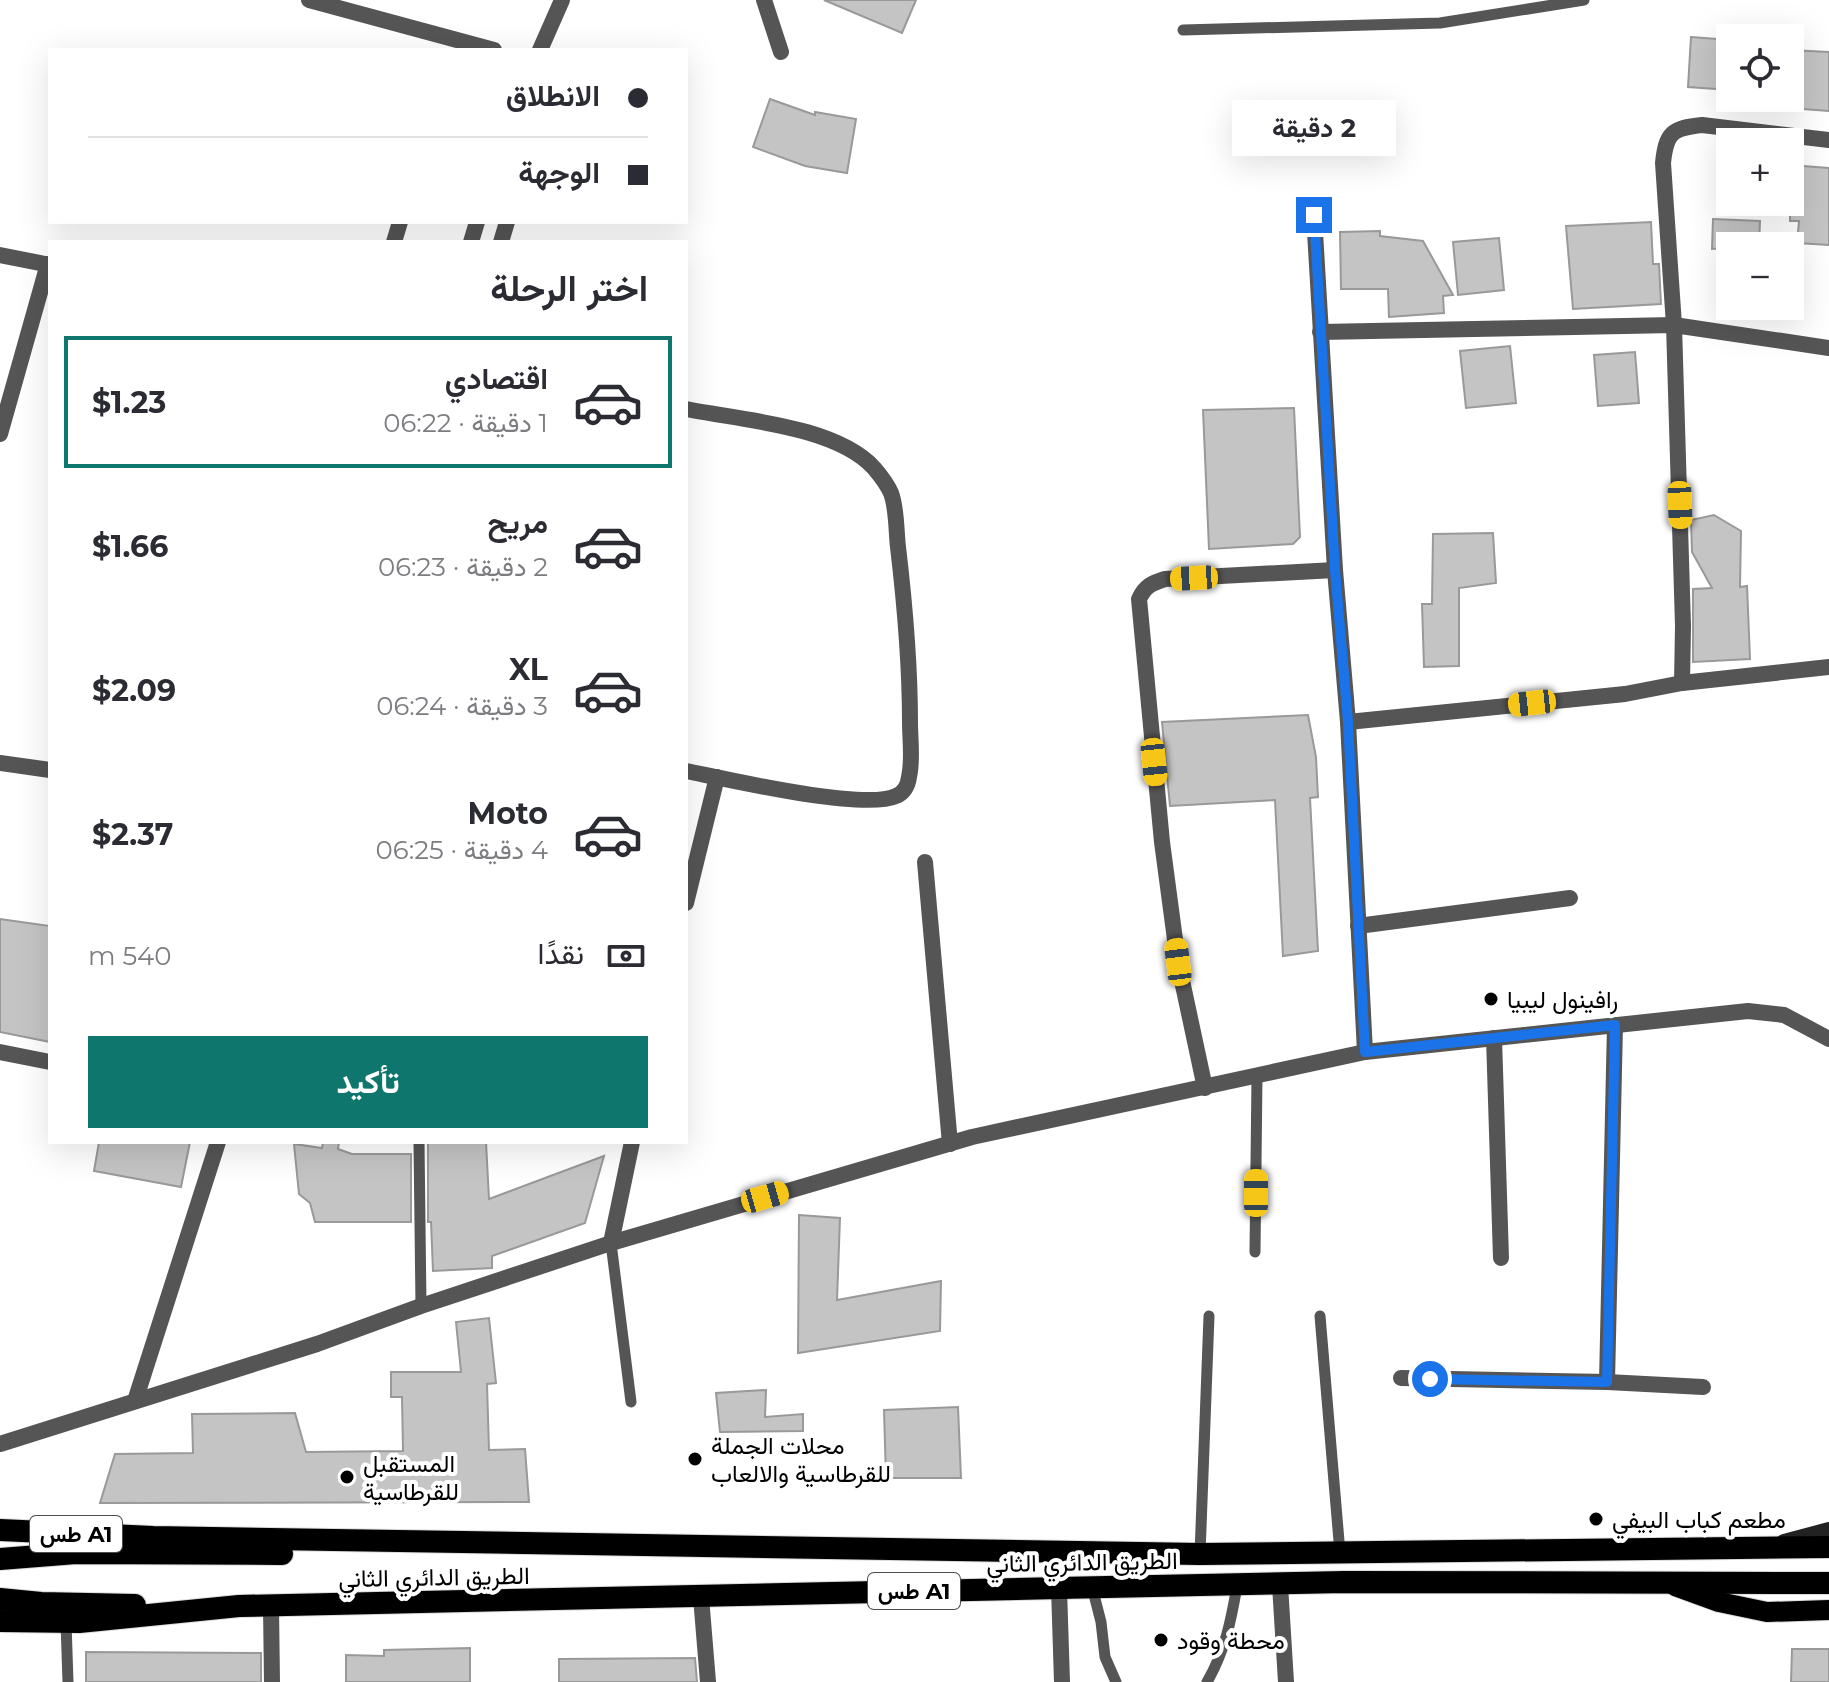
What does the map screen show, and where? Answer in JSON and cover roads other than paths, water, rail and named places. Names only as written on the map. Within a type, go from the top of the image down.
[{"type":"highway","name":"الطريق الدائري الثاني","points":[[0,1530],[169,1537],[1200,1554],[1829,1547]]},
{"type":"highway","points":[[0,1559],[76,1553],[754,1559],[956,1557],[1015,1551]]},
{"type":"highway","name":"الطريق الدائري الثاني","points":[[0,1621],[66,1622],[239,1606],[1092,1587],[1345,1582],[1829,1583]]},
{"type":"highway","points":[[0,1599],[41,1603],[239,1606]]},
{"type":"main road","points":[[1765,1546],[1829,1530]]},
{"type":"main road","points":[[1667,1584],[1719,1602],[1767,1612],[1829,1610]]},
{"type":"street","points":[[309,0],[487,48]]},
{"type":"street","points":[[541,48],[562,0]]},
{"type":"street","points":[[764,0],[781,52]]},
{"type":"street","points":[[1682,683],[1674,325],[1663,163],[1665,143],[1673,132],[1685,126],[1702,125],[1829,140]]},
{"type":"street","points":[[1314,215],[1335,570],[1348,722],[1365,1052]]},
{"type":"street","points":[[0,255],[48,265]]},
{"type":"street","points":[[0,434],[48,268]]},
{"type":"street","points":[[1320,332],[1674,325],[1829,348]]},
{"type":"street","points":[[688,409],[837,441],[862,457],[883,479],[891,495],[904,600],[910,680],[911,759],[906,789],[896,796],[878,799],[832,797],[688,771]]},
{"type":"street","points":[[1205,1088],[1178,962],[1162,842],[1139,599],[1151,583],[1165,579],[1335,570]]},
{"type":"street","points":[[1348,722],[1625,694],[1682,683],[1829,667]]},
{"type":"street","points":[[0,763],[48,770]]},
{"type":"street","points":[[688,895],[717,777]]},
{"type":"street","points":[[925,862],[950,1144]]},
{"type":"street","points":[[1358,926],[1570,898]]},
{"type":"street","points":[[0,1444],[317,1344],[611,1243],[972,1137],[1365,1052],[1748,1011],[1784,1015],[1829,1039]]},
{"type":"street","points":[[1607,1382],[1615,1025]]},
{"type":"street","points":[[1494,1038],[1501,1258]]},
{"type":"street","points":[[0,1052],[48,1062]]},
{"type":"street","points":[[135,1401],[217,1144]]},
{"type":"street","points":[[611,1243],[632,1144]]},
{"type":"street","points":[[1401,1378],[1703,1387]]},
{"type":"street","points":[[1280,1585],[1286,1682]]},
{"type":"street","points":[[1059,1588],[1062,1682]]},
{"type":"street","points":[[701,1597],[708,1682]]},
{"type":"street","points":[[271,1607],[272,1682]]},
{"type":"lane","points":[[1183,30],[1440,23],[1584,0]]},
{"type":"lane","points":[[1255,1252],[1257,1076]]},
{"type":"lane","points":[[419,1144],[421,1306]]},
{"type":"lane","points":[[611,1243],[631,1402]]},
{"type":"lane","points":[[1200,1554],[1209,1316]]},
{"type":"lane","points":[[1320,1316],[1340,1553]]},
{"type":"lane","points":[[1207,1682],[1230,1630],[1237,1586]]},
{"type":"lane","points":[[1092,1587],[1101,1622],[1105,1657],[1116,1682]]},
{"type":"lane","points":[[66,1622],[68,1682]]},
{"type":"place","name":"رافينول ليبيا","points":[[1491,999]]},
{"type":"place","name":"محلات الجملة للقرطاسية والالعاب","points":[[695,1459]]},
{"type":"place","name":"المستقبل للقرطاسية","points":[[347,1477]]},
{"type":"place","name":"مطعم كباب البيفي","points":[[1596,1519]]},
{"type":"place","name":"محطة وقود","points":[[1161,1640]]}]
